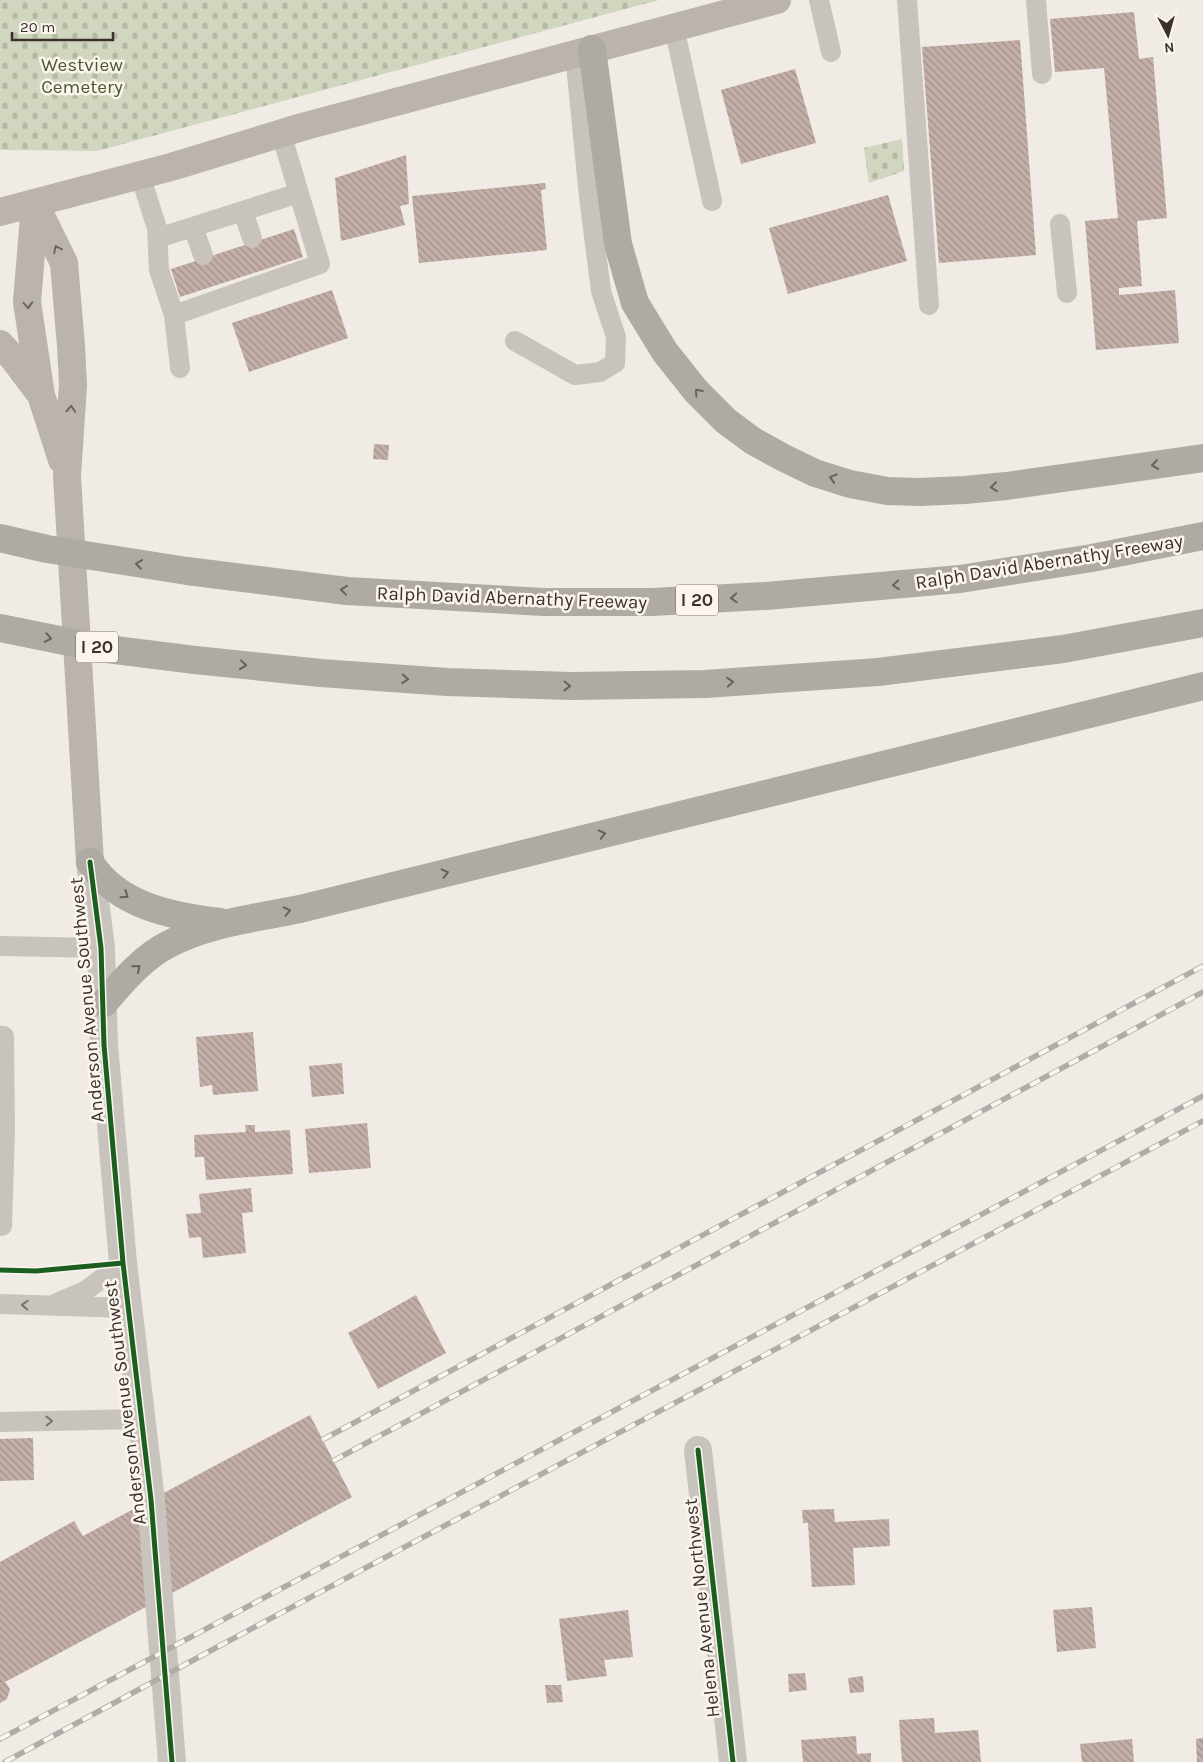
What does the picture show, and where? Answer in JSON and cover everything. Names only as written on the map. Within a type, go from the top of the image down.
[{"type":"highway","points":[[583,52],[618,244],[635,303],[666,352],[696,391],[726,421],[753,441],[782,458],[815,473],[850,484],[887,490],[920,492],[1006,486],[1203,458]]},
{"type":"highway","name":"Ralph David Abernathy Freeway","points":[[0,538],[48,549],[187,571],[347,591],[544,602],[652,602],[766,596],[960,579],[1092,558],[1203,536]]},
{"type":"highway","name":"I 20","points":[[0,628],[99,648],[321,673],[447,682],[571,686],[705,684],[878,672],[1063,649],[1203,623]]},
{"type":"highway","points":[[104,1003],[127,976],[169,944],[196,932],[1203,686]]},
{"type":"highway","points":[[90,862],[97,874],[136,903],[182,918],[230,923]]},
{"type":"main road","points":[[0,212],[140,175],[281,133],[778,0]]},
{"type":"main road","points":[[0,193],[35,204]]},
{"type":"main road","name":"Anderson Avenue Southwest","points":[[35,204],[27,302],[41,395],[67,476]]},
{"type":"main road","name":"Anderson Avenue Southwest","points":[[35,204],[64,263],[72,346],[73,385],[67,476],[90,862]]},
{"type":"main road","points":[[0,344],[14,359],[41,395]]},
{"type":"street","name":"Anderson Avenue Southwest","points":[[90,862],[101,948],[104,1045],[127,1308],[143,1419],[172,1762]]},
{"type":"street","name":"Helena Avenue Northwest","points":[[698,1450],[733,1762]]},
{"type":"lane","points":[[819,0],[831,52]]},
{"type":"lane","points":[[906,0],[928,305]]},
{"type":"lane","points":[[1036,0],[1042,74]]},
{"type":"lane","points":[[674,27],[712,201]]},
{"type":"lane","points":[[515,342],[575,375],[600,372],[615,363],[616,337],[602,291],[589,197],[583,52]]},
{"type":"lane","points":[[174,315],[216,291],[264,275],[320,264],[281,133]]},
{"type":"lane","points":[[140,175],[157,228],[159,270],[174,315],[180,368]]},
{"type":"lane","points":[[158,238],[299,192]]},
{"type":"lane","points":[[243,211],[252,238]]},
{"type":"lane","points":[[1060,224],[1067,293]]},
{"type":"lane","points":[[193,227],[203,255]]},
{"type":"lane","points":[[0,946],[101,948]]},
{"type":"lane","points":[[0,1036],[4,1036],[2,1226]]},
{"type":"lane","points":[[51,1306],[85,1291],[123,1262]]},
{"type":"lane","points":[[0,1304],[127,1308]]},
{"type":"lane","points":[[0,1422],[143,1419]]},
{"type":"path","points":[[0,1270],[36,1271]]},
{"type":"green space","name":"Westview Cemetery","points":[[0,0],[659,0],[97,151],[0,150]]},
{"type":"green space","points":[[902,139],[904,171],[869,183],[864,148]]},
{"type":"building","points":[[1134,12],[1139,59],[1153,57],[1167,218],[1137,221],[1142,286],[1119,288],[1119,295],[1175,290],[1179,343],[1096,350],[1085,221],[1118,218],[1104,68],[1055,72],[1050,19]]},
{"type":"building","points":[[1020,40],[1036,255],[939,263],[922,47]]},
{"type":"building","points":[[795,69],[816,143],[741,164],[721,90]]},
{"type":"building","points":[[406,155],[409,204],[400,206],[405,225],[341,241],[335,178]]},
{"type":"building","points":[[545,183],[546,189],[541,190],[547,250],[419,263],[412,196]]},
{"type":"building","points":[[888,195],[907,261],[788,294],[769,228]]},
{"type":"building","points":[[294,229],[303,257],[180,297],[171,269]]},
{"type":"building","points":[[332,290],[348,338],[249,372],[232,323]]},
{"type":"building","points":[[374,444],[389,445],[388,460],[373,459]]},
{"type":"building","points":[[253,1032],[258,1091],[213,1095],[212,1085],[200,1087],[196,1037]]},
{"type":"building","points":[[342,1063],[344,1094],[312,1097],[309,1066]]},
{"type":"building","points":[[367,1123],[371,1168],[309,1173],[305,1129]]},
{"type":"building","points":[[245,1125],[255,1125],[255,1132],[290,1130],[293,1174],[206,1180],[204,1157],[195,1157],[194,1135],[246,1132]]},
{"type":"building","points":[[251,1188],[253,1212],[242,1213],[246,1253],[203,1258],[201,1237],[189,1238],[186,1214],[201,1213],[199,1194]]},
{"type":"building","points":[[416,1295],[446,1353],[378,1389],[348,1333]]},
{"type":"building","points":[[310,1415],[352,1497],[5,1682],[10,1689],[7,1699],[0,1703],[0,1562],[74,1521],[83,1536]]},
{"type":"building","points":[[33,1438],[34,1480],[0,1481],[0,1439]]},
{"type":"building","points":[[834,1509],[835,1522],[889,1519],[890,1546],[853,1548],[855,1585],[812,1587],[808,1523],[803,1523],[802,1510]]},
{"type":"building","points":[[1092,1607],[1096,1648],[1057,1652],[1053,1610]]},
{"type":"building","points":[[628,1610],[633,1657],[604,1660],[607,1676],[567,1681],[559,1619]]},
{"type":"building","points":[[805,1673],[807,1690],[789,1692],[788,1674]]},
{"type":"building","points":[[863,1676],[864,1692],[850,1693],[848,1678]]},
{"type":"building","points":[[545,1685],[561,1685],[563,1702],[547,1703]]},
{"type":"building","points":[[934,1718],[935,1733],[978,1730],[981,1762],[902,1762],[899,1720]]},
{"type":"building","points":[[856,1736],[857,1754],[871,1753],[871,1762],[803,1762],[801,1740]]},
{"type":"building","points":[[1203,1738],[1203,1762],[1197,1762],[1196,1739]]},
{"type":"building","points":[[1132,1739],[1134,1762],[1082,1762],[1080,1744]]},
{"type":"railway","points":[[322,1440],[1203,966]]},
{"type":"railway","points":[[333,1461],[1203,992]]},
{"type":"railway","points":[[0,1739],[1203,1096]]},
{"type":"railway","points":[[5,1762],[1203,1121]]},
{"type":"cycle path","points":[[90,862],[101,948],[104,1045],[123,1263],[151,1500],[172,1762]]},
{"type":"cycle path","points":[[0,1270],[36,1271],[123,1263]]},
{"type":"cycle path","points":[[698,1450],[733,1762]]}]
